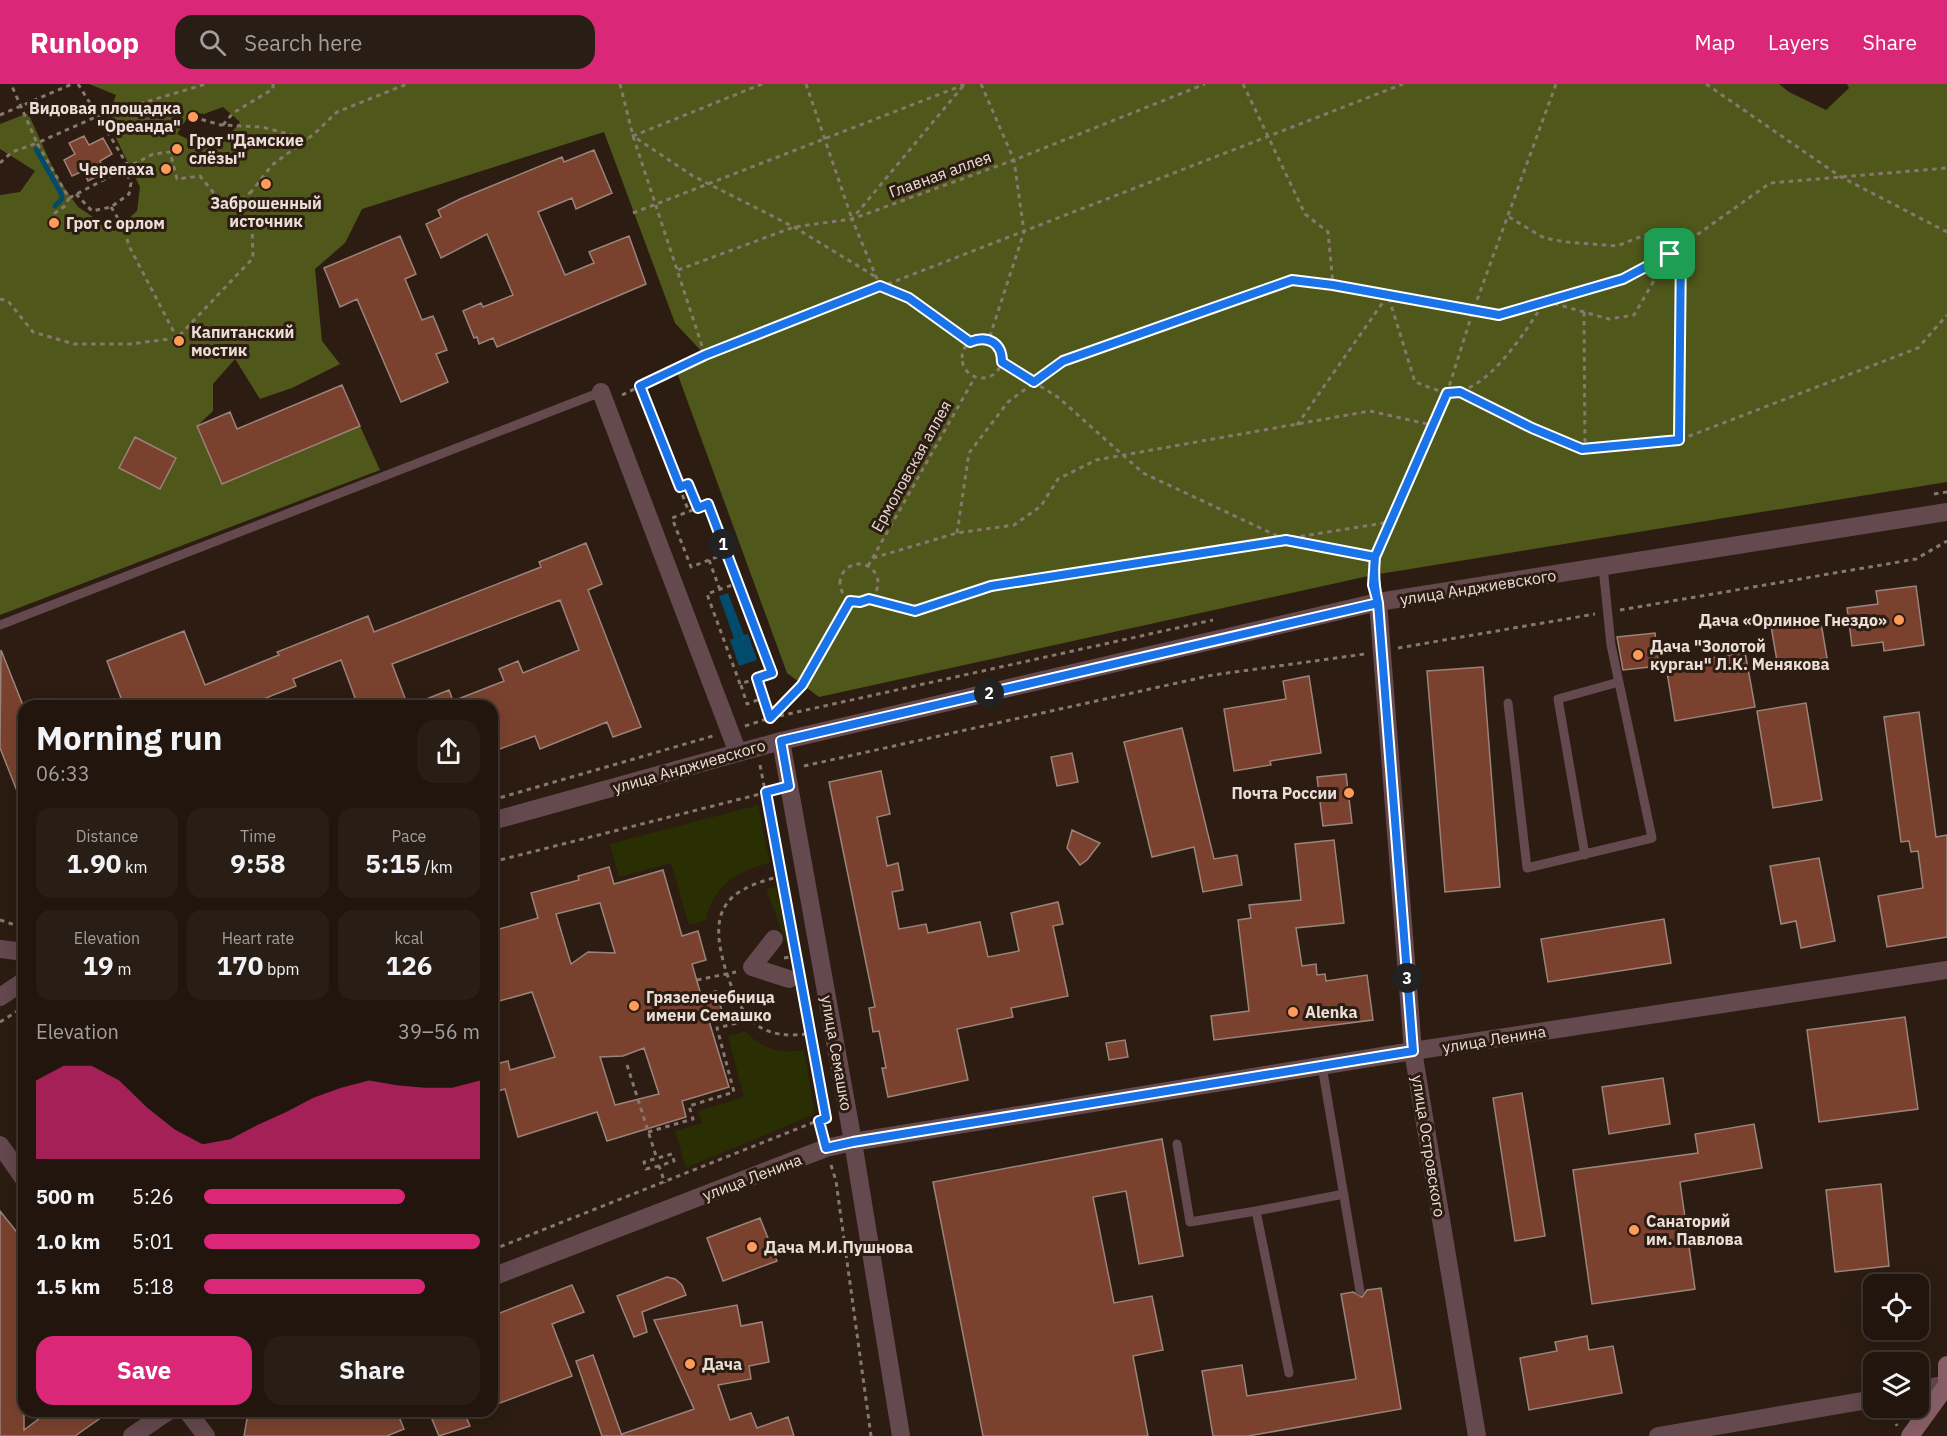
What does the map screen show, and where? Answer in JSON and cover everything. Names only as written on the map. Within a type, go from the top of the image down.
[{"type":"main road","points":[[1910,1436],[1947,1384],[1947,1365]]},
{"type":"street","points":[[601,392],[738,753]]},
{"type":"street","name":"улица Анджиевского","points":[[498,819],[781,741],[1378,603],[1947,512]]},
{"type":"street","name":"улица Островского","points":[[1378,603],[1413,1051],[1477,1436]]},
{"type":"street","name":"улица Семашко","points":[[781,741],[853,1142],[901,1436]]},
{"type":"street","points":[[774,939],[752,967],[797,975]]},
{"type":"street","points":[[0,949],[18,951]]},
{"type":"street","name":"улица Ленина","points":[[498,1275],[826,1148],[853,1142],[1413,1051],[1947,970]]},
{"type":"street","points":[[2,989],[18,983]]},
{"type":"street","points":[[0,1145],[18,1170]]},
{"type":"street","points":[[1929,1388],[1947,1384]]},
{"type":"street","points":[[1658,1436],[1863,1401]]},
{"type":"street","points":[[132,1436],[160,1417]]},
{"type":"street","points":[[192,1417],[206,1436]]},
{"type":"lane","points":[[0,625],[601,392]]},
{"type":"lane","points":[[1508,703],[1527,868],[1652,838],[1611,645],[1603,567]]},
{"type":"lane","points":[[1585,855],[1558,699],[1618,682]]},
{"type":"lane","points":[[1322,1066],[1360,1291]]},
{"type":"lane","points":[[1177,1144],[1190,1222],[1344,1194]]},
{"type":"lane","points":[[1256,1211],[1288,1373]]},
{"type":"path","points":[[11,84],[37,143],[69,198]]},
{"type":"path","points":[[0,115],[72,84]]},
{"type":"path","points":[[76,194],[92,211],[111,207],[129,194],[131,183],[126,167],[78,84]]},
{"type":"path","points":[[0,163],[12,152],[98,116],[206,84]]},
{"type":"path","points":[[223,125],[233,112],[273,89],[273,84]]},
{"type":"path","points":[[170,152],[177,179],[200,176],[228,211],[251,192],[272,165],[308,139],[337,112],[407,84]]},
{"type":"path","points":[[620,84],[633,136],[705,355]]},
{"type":"path","points":[[633,136],[762,84]]},
{"type":"path","points":[[806,84],[852,219],[880,286],[909,298],[970,342]]},
{"type":"path","points":[[981,84],[1014,160],[1024,232],[989,339]]},
{"type":"path","name":"Главная аллея","points":[[678,270],[794,227],[852,219],[1014,160],[1205,84]]},
{"type":"path","points":[[1243,84],[1305,214],[1328,232],[1333,285]]},
{"type":"path","points":[[689,512],[640,386],[705,355],[1403,84]]},
{"type":"path","points":[[1378,603],[1373,585],[1375,557],[1447,393],[1473,310],[1556,84]]},
{"type":"path","points":[[1706,84],[1841,177],[1947,232]]},
{"type":"path","points":[[633,213],[965,85]]},
{"type":"path","points":[[852,219],[965,85]]},
{"type":"path","points":[[193,117],[223,125],[262,127],[308,139]]},
{"type":"path","points":[[633,136],[709,184],[794,227],[876,277]]},
{"type":"path","points":[[54,223],[55,213],[65,206],[69,198],[153,154],[177,149]]},
{"type":"path","points":[[957,533],[969,453],[1008,402],[1063,361],[1292,280],[1333,285],[1499,315],[1623,279],[1670,254],[1770,183],[1947,168]]},
{"type":"path","points":[[0,299],[8,301],[33,332],[74,344],[130,344],[177,338],[253,258],[251,192]]},
{"type":"path","points":[[111,207],[124,228],[129,246],[177,338]]},
{"type":"path","points":[[1509,217],[1544,237],[1566,242],[1617,246],[1650,233],[1666,231],[1697,235]]},
{"type":"path","points":[[1679,440],[1681,246]]},
{"type":"path","points":[[1545,301],[1609,319],[1634,315],[1670,254]]},
{"type":"path","points":[[1388,295],[1415,382],[1447,393],[1460,392],[1498,368],[1545,301]]},
{"type":"path","points":[[1297,425],[1388,295]]},
{"type":"path","points":[[1584,312],[1585,449]]},
{"type":"path","points":[[1460,392],[1532,428],[1585,449],[1679,440],[1918,348],[1947,315]]},
{"type":"path","points":[[980,338],[989,339],[1000,348],[1002,362],[992,376],[975,377],[969,373],[962,360],[966,347],[970,342],[980,338]]},
{"type":"path","points":[[1002,362],[1059,398],[1143,472],[1286,540],[1375,557]]},
{"type":"path","name":"Ермоловская аллея","points":[[868,566],[975,377]]},
{"type":"path","points":[[873,558],[957,533],[1014,525],[1041,506],[1058,479],[1096,460],[1370,411],[1432,425]]},
{"type":"path","points":[[680,487],[688,484],[698,508]]},
{"type":"path","points":[[727,553],[691,567],[672,518],[708,504],[727,553],[738,582],[772,673],[740,684]]},
{"type":"path","points":[[869,599],[915,611],[991,586],[1390,522]]},
{"type":"path","points":[[709,560],[720,590]]},
{"type":"path","points":[[853,564],[868,566],[873,571],[878,583],[877,589],[869,599],[860,602],[850,601],[840,589],[842,574],[853,564]]},
{"type":"path","points":[[738,582],[707,594],[747,704],[763,698]]},
{"type":"path","points":[[757,678],[770,718],[802,685],[850,601]]},
{"type":"path","points":[[498,1248],[826,1118],[797,975],[797,956],[766,792],[751,724]]},
{"type":"path","points":[[498,860],[789,786]]},
{"type":"path","points":[[0,920],[18,926]]},
{"type":"path","points":[[781,958],[797,956]]},
{"type":"path","points":[[697,980],[728,974]]},
{"type":"path","points":[[0,1022],[18,1011]]},
{"type":"path","points":[[648,1132],[693,1119],[689,1106],[734,1092],[717,1028],[750,1020]]},
{"type":"path","points":[[627,1065],[657,1158]]},
{"type":"path","points":[[819,1121],[836,1181],[871,1436]]},
{"type":"path","points":[[672,1154],[674,1161],[659,1166],[646,1169],[644,1162],[672,1154]]},
{"type":"path","points":[[659,1166],[665,1183]]},
{"type":"path","points":[[1894,1418],[1900,1436]]},
{"type":"green space","points":[[89,84],[1779,84],[1789,92],[1826,110],[1849,88],[1847,84],[1947,84],[1947,482],[1373,575],[819,697],[787,673],[675,367],[704,354],[675,323],[604,132],[362,209],[345,243],[315,269],[322,341],[340,364],[292,388],[260,399],[235,359],[213,384],[213,411],[197,426],[222,484],[360,426],[380,470],[0,615],[0,195],[20,192],[35,171],[0,149],[0,124],[28,113],[57,177],[78,207],[114,231],[137,211],[140,187],[107,120],[116,95]],"holes":[[[223,107],[240,122],[224,142],[214,140],[204,147],[177,134],[191,112],[204,114]]]},
{"type":"green space","points":[[758,805],[770,863],[747,870],[729,881],[714,898],[706,920],[689,925],[671,863],[619,877],[610,844]]},
{"type":"green space","points":[[776,887],[790,953],[766,889]]},
{"type":"green space","points":[[745,1031],[758,1042],[772,1049],[804,1050],[815,1114],[686,1168],[675,1131],[702,1123],[698,1111],[744,1097],[728,1036]]},
{"type":"water","points":[[728,593],[744,635],[748,634],[757,660],[739,666],[730,640],[734,638],[719,596]]},
{"type":"building","points":[[84,136],[89,145],[103,138],[112,154],[100,161],[106,172],[88,181],[83,171],[72,176],[64,160],[75,154],[69,143]]},
{"type":"building","points":[[594,150],[612,193],[576,209],[572,198],[538,212],[565,275],[594,263],[589,252],[629,236],[646,284],[497,347],[493,338],[479,344],[477,337],[474,338],[463,311],[481,303],[483,307],[513,295],[487,234],[441,258],[426,224],[441,217],[438,210],[460,199],[562,157],[564,162]]},
{"type":"building","points":[[400,236],[416,274],[405,279],[422,320],[433,316],[447,350],[436,354],[448,382],[401,402],[357,299],[340,307],[324,268]]},
{"type":"building","points":[[342,385],[360,426],[222,484],[197,426],[230,412],[237,429]]},
{"type":"building","points":[[135,437],[176,458],[160,489],[119,468]]},
{"type":"building","points":[[586,543],[602,584],[588,590],[641,727],[613,737],[607,722],[540,749],[535,736],[498,750],[498,700],[456,700],[504,681],[499,669],[518,661],[523,673],[579,650],[560,600],[392,664],[406,700],[356,700],[341,660],[293,679],[296,686],[261,700],[122,700],[107,661],[184,631],[205,685],[279,655],[277,652],[368,616],[374,632],[541,567],[539,562]]},
{"type":"building","points":[[1916,586],[1924,645],[1884,651],[1883,642],[1852,646],[1847,608],[1878,604],[1876,591]]},
{"type":"building","points":[[1820,617],[1827,658],[1778,667],[1771,626]]},
{"type":"building","name":"Дача \"Золотой курган\" Л.К. Менякова","points":[[1655,633],[1659,666],[1623,670],[1617,637]]},
{"type":"building","points":[[1,650],[21,700],[18,700],[18,793],[0,748]]},
{"type":"building","points":[[1745,652],[1755,707],[1675,721],[1666,666]]},
{"type":"building","points":[[1483,667],[1500,887],[1445,892],[1427,671]]},
{"type":"building","points":[[1309,676],[1321,753],[1270,761],[1271,765],[1234,771],[1224,709],[1286,699],[1283,681]]},
{"type":"building","points":[[449,690],[453,700],[424,700]]},
{"type":"building","points":[[1806,703],[1822,800],[1773,808],[1757,711]]},
{"type":"building","points":[[1919,712],[1936,837],[1947,835],[1947,937],[1887,947],[1878,896],[1923,888],[1918,851],[1911,852],[1909,841],[1901,842],[1884,717]]},
{"type":"building","points":[[1182,728],[1214,859],[1237,855],[1242,885],[1203,892],[1194,847],[1152,857],[1124,742]]},
{"type":"building","points":[[1072,753],[1078,782],[1057,786],[1051,757]]},
{"type":"building","points":[[881,771],[890,814],[877,817],[887,866],[898,863],[903,890],[892,892],[899,929],[926,924],[928,933],[980,922],[988,957],[1019,951],[1011,913],[1058,902],[1063,924],[1053,926],[1068,996],[1011,1008],[1013,1017],[957,1029],[968,1080],[888,1097],[882,1068],[886,1068],[879,1031],[873,1032],[869,1008],[875,1007],[829,782]]},
{"type":"building","points":[[1346,774],[1352,823],[1323,826],[1317,777]]},
{"type":"building","points":[[1072,830],[1100,843],[1087,860],[1080,865],[1067,848]]},
{"type":"building","points":[[1334,840],[1344,923],[1296,928],[1302,966],[1316,964],[1317,975],[1325,974],[1326,981],[1367,975],[1373,1020],[1214,1040],[1211,1016],[1249,1011],[1238,920],[1251,918],[1249,905],[1301,900],[1295,844]]},
{"type":"building","points":[[1819,858],[1835,941],[1801,948],[1796,921],[1781,924],[1770,866]]},
{"type":"building","name":"Грязелечебница имени Семашко","points":[[609,867],[614,884],[663,870],[682,936],[698,931],[706,960],[692,964],[701,995],[716,991],[724,1017],[709,1021],[729,1087],[682,1101],[686,1117],[607,1141],[597,1112],[518,1137],[505,1089],[498,1091],[498,1064],[508,1061],[510,1070],[555,1057],[532,992],[498,1001],[498,929],[538,918],[531,893],[579,880],[578,876]],"holes":[[[600,903],[615,953],[588,952],[571,964],[556,914]],[[644,1048],[659,1094],[615,1105],[600,1057],[623,1056]]]},
{"type":"building","points":[[1664,919],[1671,963],[1548,982],[1541,939]]},
{"type":"building","points":[[1905,1017],[1918,1109],[1819,1122],[1807,1030]]},
{"type":"building","points":[[1125,1040],[1128,1057],[1109,1060],[1106,1043]]},
{"type":"building","points":[[1663,1078],[1670,1124],[1609,1134],[1602,1087]]},
{"type":"building","points":[[1522,1093],[1545,1236],[1515,1241],[1493,1098]]},
{"type":"building","name":"Санаторий им. Павлова","points":[[1754,1124],[1762,1168],[1680,1182],[1695,1289],[1592,1304],[1573,1170],[1698,1153],[1695,1134]]},
{"type":"building","points":[[1162,1139],[1183,1256],[1139,1264],[1126,1191],[1093,1197],[1114,1303],[1152,1296],[1163,1350],[1133,1356],[1148,1436],[983,1436],[933,1182]]},
{"type":"building","points":[[1881,1184],[1889,1266],[1835,1272],[1826,1190]]},
{"type":"building","points":[[0,1211],[18,1234],[18,1417],[24,1417],[24,1430],[41,1417],[102,1417],[75,1436],[0,1436]]},
{"type":"building","points":[[760,1218],[777,1261],[723,1281],[707,1238]]},
{"type":"building","points":[[667,1277],[675,1279],[682,1285],[686,1295],[642,1312],[647,1332],[634,1337],[617,1296]]},
{"type":"building","points":[[572,1285],[584,1312],[552,1324],[572,1376],[498,1404],[498,1314]]},
{"type":"building","points":[[1381,1288],[1401,1409],[1248,1436],[1213,1436],[1202,1371],[1242,1365],[1247,1396],[1356,1379],[1341,1294],[1353,1292],[1362,1297],[1367,1290]]},
{"type":"building","points":[[737,1305],[741,1326],[762,1322],[769,1362],[749,1366],[751,1379],[718,1385],[730,1420],[751,1413],[757,1428],[788,1417],[794,1436],[622,1436],[622,1434],[694,1409],[654,1320]]},
{"type":"building","points":[[1587,1336],[1589,1350],[1613,1346],[1622,1393],[1529,1410],[1520,1358],[1557,1351],[1555,1342]]},
{"type":"building","points":[[593,1355],[622,1436],[602,1436],[576,1361]]},
{"type":"building","points":[[248,1417],[399,1417],[404,1429],[387,1436],[244,1436]]},
{"type":"building","points":[[431,1417],[466,1417],[470,1426],[439,1436]]},
{"type":"waterway","points":[[36,149],[61,193],[62,199],[55,206]]},
{"type":"place","name":"Видовая площадка \"Ореанда\"","points":[[193,117]]},
{"type":"place","name":"Грот \"Дамские слёзы\"","points":[[177,149]]},
{"type":"place","name":"Черепаха","points":[[166,169]]},
{"type":"place","name":"Заброшенный источник","points":[[266,184]]},
{"type":"place","name":"Грот с орлом","points":[[54,223]]},
{"type":"place","name":"Капитанский мостик","points":[[179,341]]},
{"type":"place","name":"Дача «Орлиное Гнездо»","points":[[1899,620]]},
{"type":"place","name":"Дача \"Золотой курган\" Л.К. Менякова","points":[[1638,655]]},
{"type":"place","name":"Почта России","points":[[1349,793]]},
{"type":"place","name":"Грязелечебница имени Семашко","points":[[634,1006]]},
{"type":"place","name":"Alenka","points":[[1293,1012]]},
{"type":"place","name":"Санаторий им. Павлова","points":[[1634,1230]]},
{"type":"place","name":"Дача М.И.Пушнова","points":[[752,1247]]},
{"type":"place","name":"Дача","points":[[690,1364]]},
{"type":"route","points":[[1670,254],[1623,279],[1499,315],[1333,285],[1292,280],[1063,361],[1034,382],[1002,362],[1000,348],[989,339],[980,338],[970,342],[909,298],[880,286],[705,355],[640,386],[680,487],[688,484],[698,508],[708,504],[772,673],[757,678],[770,718],[802,685],[850,601],[865,602],[869,599],[915,611],[991,586],[1286,540],[1375,557],[1373,585],[1378,603],[781,741],[789,786],[766,792],[812,1034],[826,1118],[819,1121],[826,1148],[1413,1051],[1378,603],[1373,585],[1373,575],[1375,557],[1447,393],[1460,392],[1532,428],[1582,449],[1679,440],[1681,246],[1670,254]]}]
